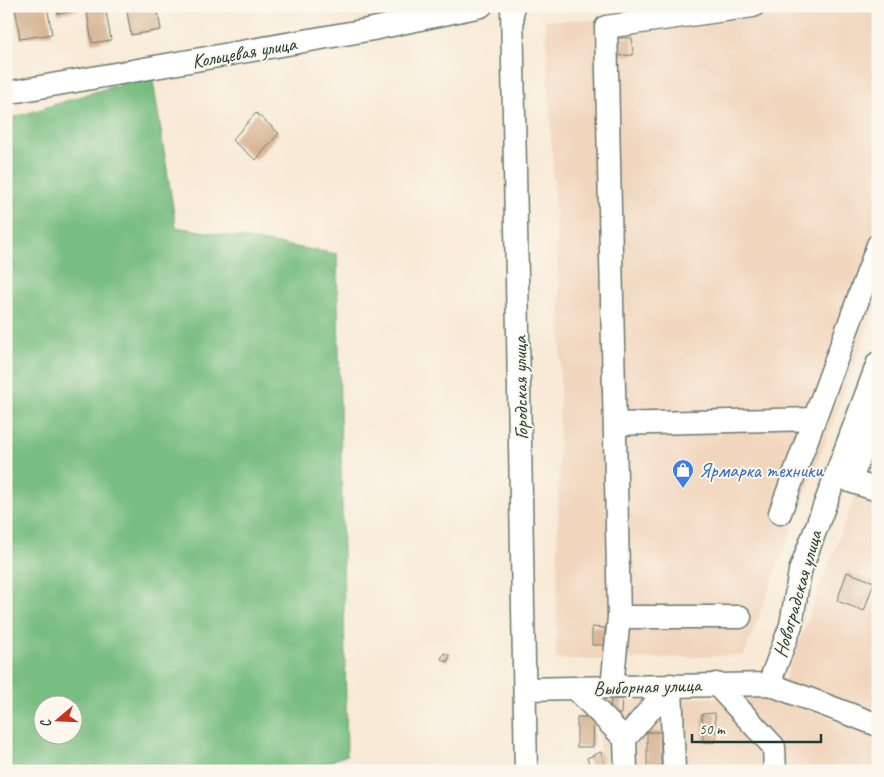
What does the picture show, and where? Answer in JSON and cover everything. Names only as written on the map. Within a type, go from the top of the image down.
[{"type":"street","name":"Кольцевая улица","points":[[6,93],[373,29],[481,6]]},
{"type":"street","name":"Городская улица","points":[[512,6],[526,771]]},
{"type":"street","points":[[612,687],[619,617],[606,28],[753,6]]},
{"type":"street","points":[[780,513],[878,245]]},
{"type":"street","name":"Новоградская улица","points":[[769,684],[792,626],[800,570],[878,363]]},
{"type":"street","points":[[800,570],[828,538],[878,409]]},
{"type":"street","points":[[614,424],[814,419]]},
{"type":"street","points":[[850,481],[878,490]]},
{"type":"street","points":[[619,617],[740,617]]},
{"type":"street","points":[[716,684],[774,747],[775,771]]},
{"type":"street","name":"Выборная улица","points":[[525,690],[769,684]]},
{"type":"street","points":[[769,684],[878,725]]},
{"type":"street","points":[[626,771],[625,738],[671,686]]},
{"type":"street","points":[[671,686],[674,771]]},
{"type":"street","points":[[575,688],[625,738]]},
{"type":"shaded area","name":"Ярмарка техники","points":[[630,6],[878,6],[878,303],[744,655],[615,660],[556,659],[561,322],[545,20],[628,20]]},
{"type":"shaded area","points":[[878,437],[878,717],[784,681]]},
{"type":"shaded area","points":[[770,696],[878,734],[878,771],[600,771],[598,701]]},
{"type":"green space","points":[[152,74],[176,227],[337,254],[347,755],[306,771],[6,771],[6,120]]},
{"type":"building","points":[[15,6],[47,6],[52,34],[20,39]]},
{"type":"building","points":[[57,6],[77,6],[78,10],[58,14]]},
{"type":"building","points":[[105,6],[111,40],[92,43],[86,7]]},
{"type":"building","points":[[126,6],[157,6],[161,30],[131,35]]},
{"type":"building","points":[[616,38],[632,38],[633,55],[616,56]]},
{"type":"building","points":[[256,113],[279,133],[256,160],[232,140]]},
{"type":"building","points":[[847,572],[874,582],[864,611],[837,601]]},
{"type":"building","points":[[592,627],[605,628],[605,645],[592,645]]},
{"type":"building","points":[[444,653],[450,656],[447,662],[441,659]]},
{"type":"building","points":[[611,699],[622,699],[621,714],[610,713]]},
{"type":"building","points":[[715,713],[716,742],[703,742],[702,714]]},
{"type":"building","points":[[577,717],[594,717],[593,747],[577,747]]},
{"type":"building","points":[[647,732],[661,732],[661,771],[647,771]]},
{"type":"building","points":[[601,752],[606,767],[592,771],[587,758]]},
{"type":"place","name":"Ярмарка техники","points":[[683,489]]}]
